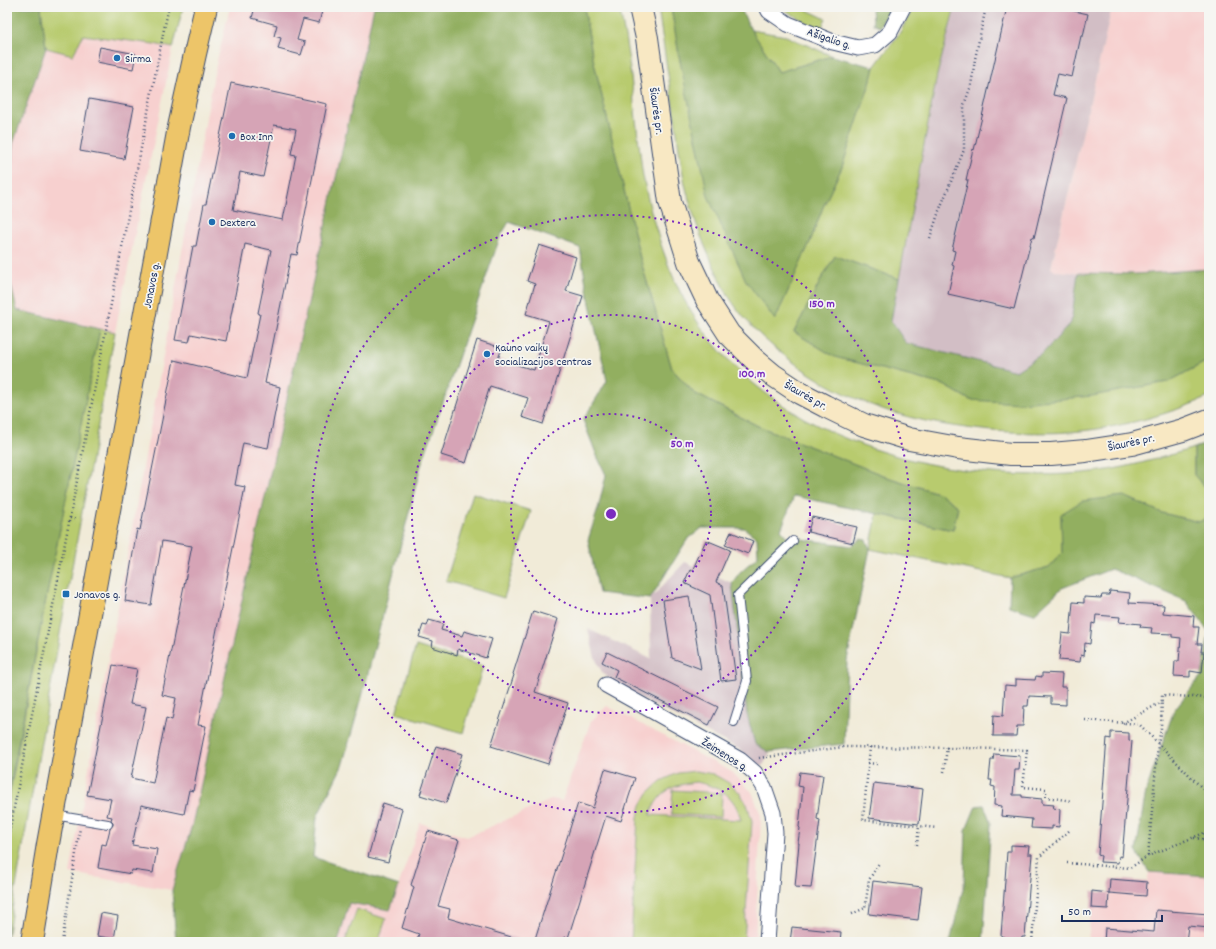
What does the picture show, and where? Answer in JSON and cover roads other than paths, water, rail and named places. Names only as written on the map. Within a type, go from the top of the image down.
[{"type":"main road","name":"Jonavos g.","points":[[32,942],[179,127],[206,7]]},
{"type":"main road","name":"Šiaurės pr.","points":[[640,7],[647,38],[670,202],[689,262],[707,300],[730,334],[755,360],[773,375],[800,393],[864,425],[909,439],[958,448],[1011,454],[1051,454],[1086,451],[1132,444],[1183,430],[1209,420]]},
{"type":"street","name":"Ašigalio g.","points":[[766,7],[769,11],[788,24],[833,42],[858,48],[875,45],[890,32],[903,7]]},
{"type":"street","name":"Žeimenos g.","points":[[606,685],[740,760],[754,773],[764,787],[773,813],[775,833],[767,942]]},
{"type":"lane","points":[[734,722],[747,682],[738,595],[794,541]]},
{"type":"lane","points":[[54,815],[108,824]]},
{"type":"place","name":"Sirma","points":[[117,58]]},
{"type":"place","name":"Box Inn","points":[[232,136]]},
{"type":"place","name":"Dextera","points":[[212,222]]},
{"type":"place","name":"Kauno vaikų socializacijos centras","points":[[487,354]]},
{"type":"place","name":"Jonavos g.","points":[[66,594]]}]
